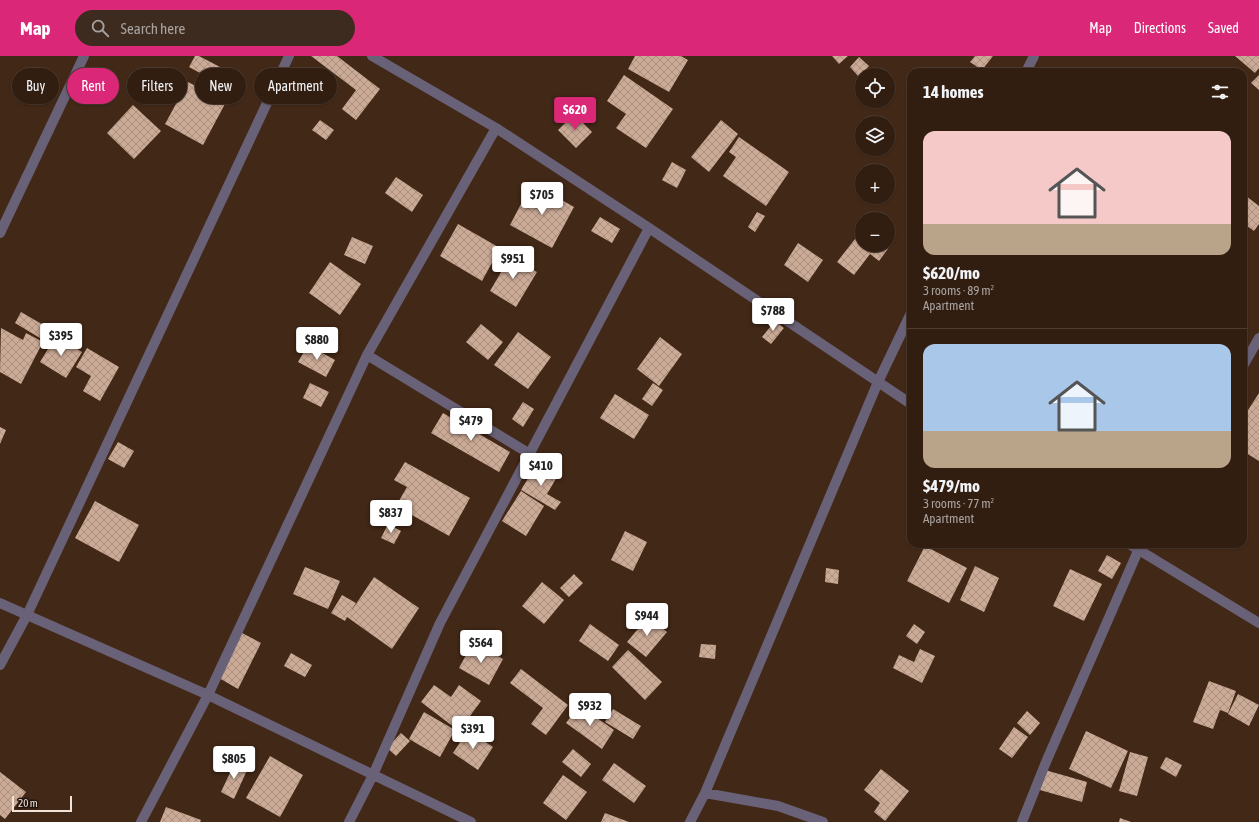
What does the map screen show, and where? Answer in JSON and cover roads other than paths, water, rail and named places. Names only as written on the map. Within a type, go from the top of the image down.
[{"type":"street","points":[[0,233],[84,56]]},
{"type":"street","points":[[0,665],[27,615],[289,56]]},
{"type":"street","points":[[372,56],[496,128],[649,228],[907,401]]},
{"type":"street","points":[[1028,68],[1034,56]]},
{"type":"street","points":[[142,822],[208,695],[367,355],[496,128]]},
{"type":"street","points":[[349,822],[373,775],[440,623],[649,228]]},
{"type":"street","points":[[690,822],[705,793],[878,382],[907,320]]},
{"type":"street","points":[[1247,359],[1259,338]]},
{"type":"street","points":[[367,355],[530,454]]},
{"type":"street","points":[[1022,822],[1135,548]]},
{"type":"street","points":[[1139,548],[1259,623]]},
{"type":"street","points":[[0,603],[208,695],[471,822]]},
{"type":"street","points":[[705,793],[778,806],[823,822]]}]
